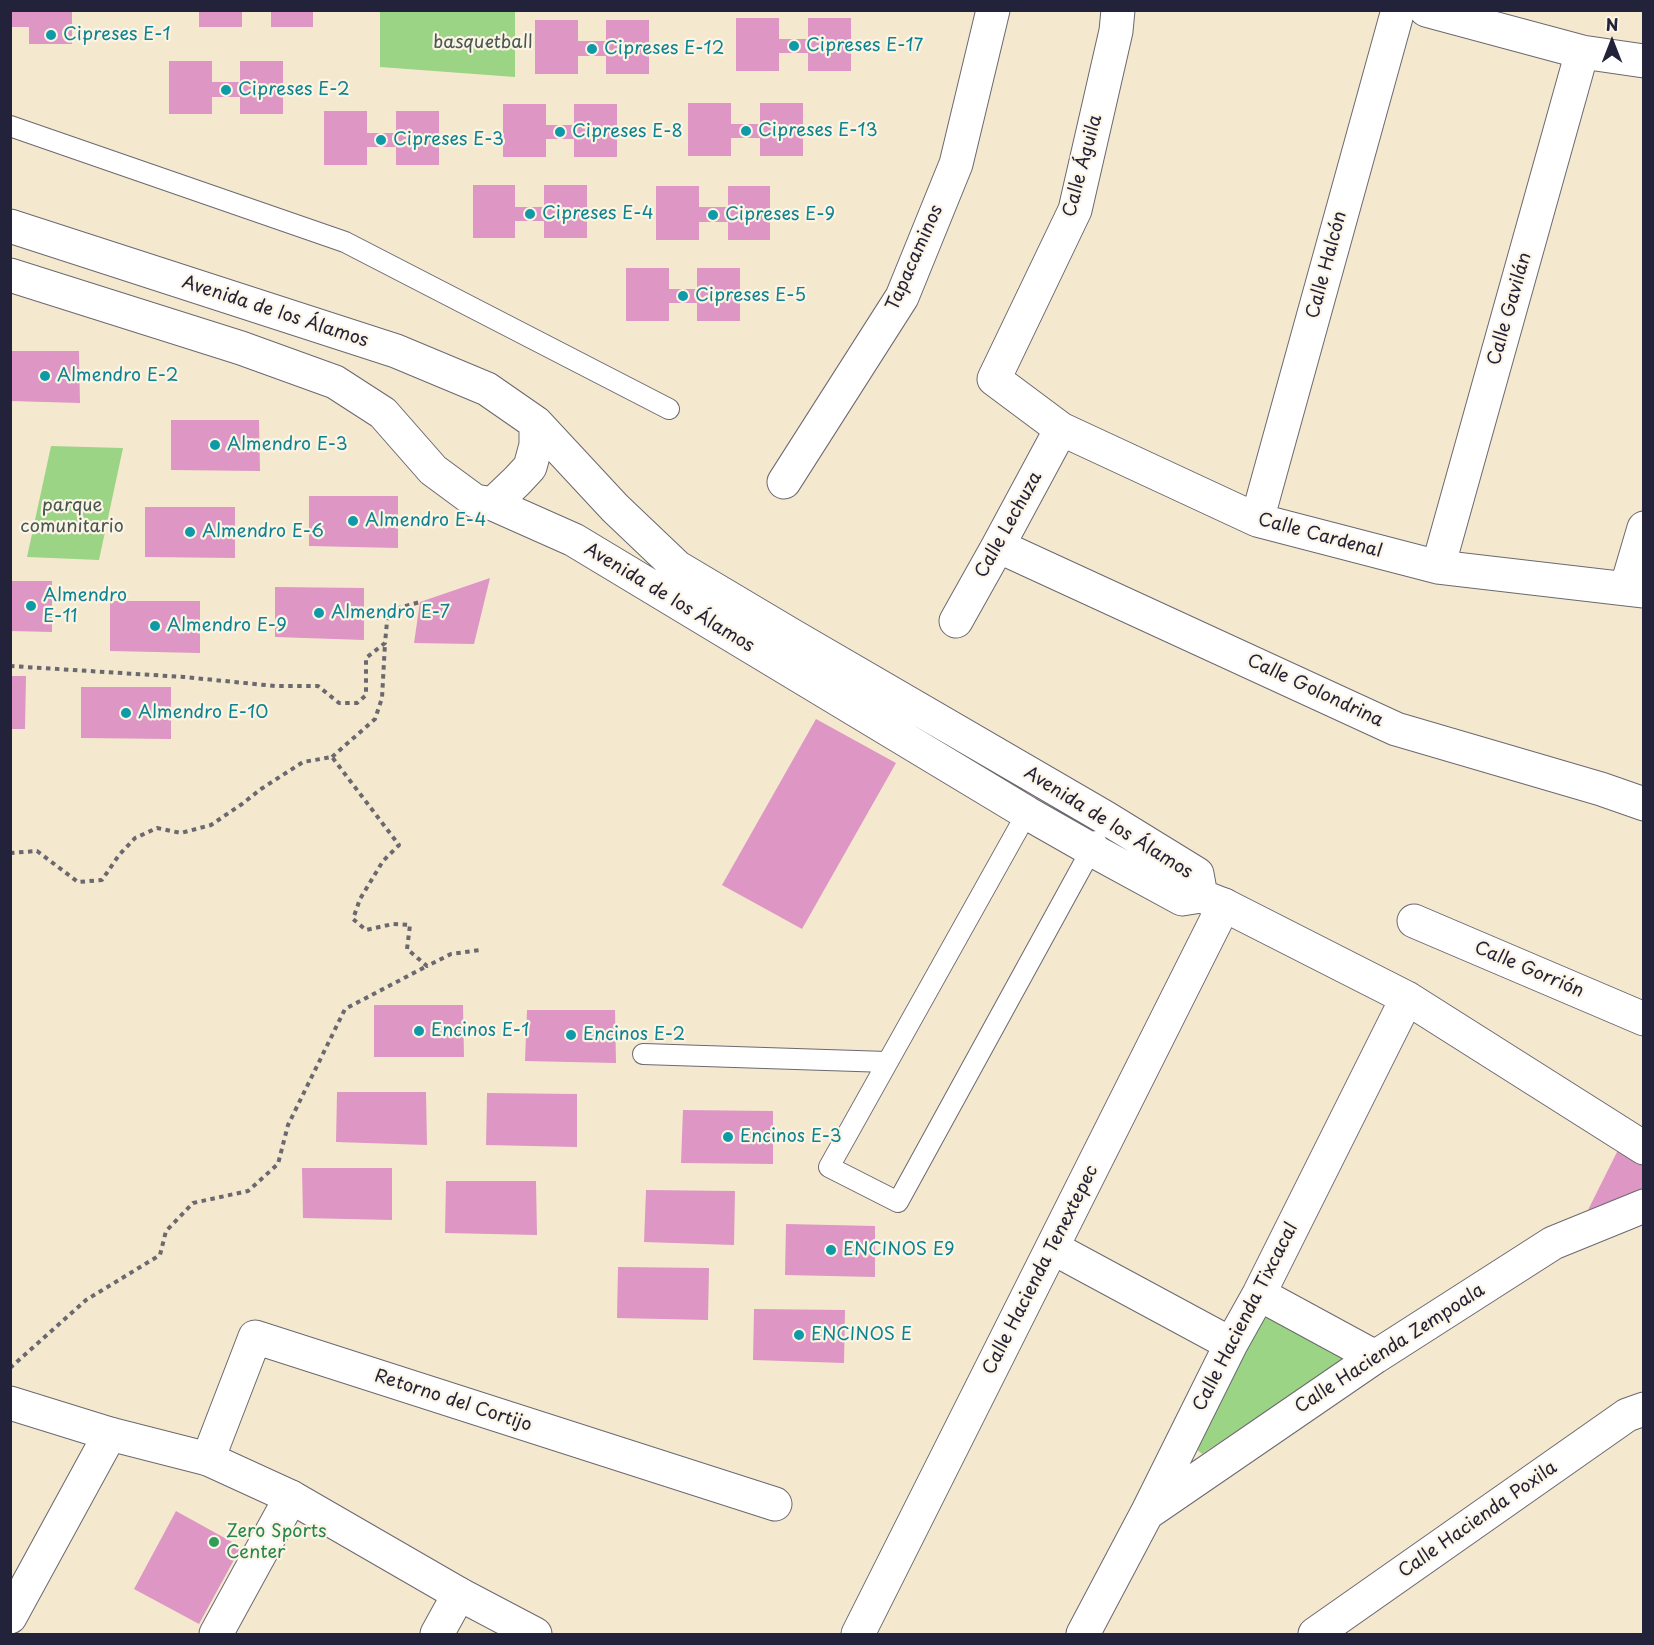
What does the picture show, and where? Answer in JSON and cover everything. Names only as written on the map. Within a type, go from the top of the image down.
[{"type":"street","name":"Tapacaminos","points":[[784,483],[902,297],[956,164],[993,10]]},
{"type":"street","name":"Calle Águila","points":[[994,379],[1075,210],[1116,31],[1118,10]]},
{"type":"street","name":"Calle Halcón","points":[[1257,520],[1398,10]]},
{"type":"street","points":[[1426,10],[1581,52],[1644,61]]},
{"type":"street","name":"Calle Gavilán","points":[[1438,567],[1581,52]]},
{"type":"street","name":"Avenida de los Álamos","points":[[10,226],[396,351],[487,389],[536,423],[615,508],[677,567],[1106,818],[1197,874],[1213,901]]},
{"type":"street","name":"Avenida de los Álamos","points":[[10,274],[241,348],[335,382],[383,413],[433,470],[475,501],[493,504],[573,540],[1027,813],[1182,899],[1213,901]]},
{"type":"street","name":"Calle Cardenal","points":[[994,379],[1061,429],[1257,520],[1438,567],[1635,590]]},
{"type":"street","points":[[493,504],[530,467],[536,445],[536,423]]},
{"type":"street","name":"Calle Lechuza","points":[[956,621],[1061,429]]},
{"type":"street","points":[[1635,590],[1644,528]]},
{"type":"street","name":"Calle Golondrina","points":[[998,546],[1396,729],[1602,789],[1644,804]]},
{"type":"street","points":[[1213,901],[1407,998],[1644,1148]]},
{"type":"street","name":"Calle Hacienda Tenextepec","points":[[858,1635],[1053,1248],[1213,901]]},
{"type":"street","name":"Calle Gorrión","points":[[1414,921],[1644,1019]]},
{"type":"street","name":"Calle Hacienda Tixcacal","points":[[1083,1635],[1231,1344],[1259,1294],[1407,998]]},
{"type":"street","name":"Calle Hacienda Zempoala","points":[[1147,1513],[1375,1357],[1552,1243],[1644,1206]]},
{"type":"street","points":[[1053,1248],[1231,1344]]},
{"type":"street","points":[[1259,1294],[1375,1357]]},
{"type":"street","name":"Retorno del Cortijo","points":[[208,1458],[255,1337],[775,1504]]},
{"type":"street","points":[[10,1403],[110,1434],[208,1458],[291,1497],[535,1635]]},
{"type":"street","name":"Calle Hacienda Poxila","points":[[1315,1635],[1627,1415],[1644,1409]]},
{"type":"street","points":[[10,1617],[110,1434]]},
{"type":"street","points":[[216,1635],[291,1497]]},
{"type":"street","points":[[436,1635],[459,1594]]},
{"type":"lane","points":[[10,126],[345,242],[669,409]]},
{"type":"lane","points":[[1027,813],[829,1167],[898,1202],[1092,850],[1106,818]]},
{"type":"lane","points":[[643,1054],[887,1062]]},
{"type":"path","points":[[10,853],[37,851],[78,882],[102,880],[119,855],[135,838],[157,828],[181,834],[211,825],[303,762],[332,757],[375,719],[382,698],[388,610],[420,602]]},
{"type":"path","points":[[10,666],[275,686],[318,686],[339,703],[357,703],[366,695],[366,658],[385,643]]},
{"type":"path","points":[[332,757],[399,845],[383,861],[360,899],[353,919],[366,930],[393,924],[410,925],[407,949],[427,966]]},
{"type":"path","points":[[10,1368],[86,1300],[160,1255],[166,1231],[193,1203],[248,1191],[278,1164],[288,1125],[345,1010],[451,954],[480,950]]},
{"type":"green space","name":"basquetball","points":[[380,11],[515,11],[515,77],[380,67]]},
{"type":"green space","name":"parque comunitario","points":[[51,446],[123,448],[99,560],[27,557]]},
{"type":"green space","points":[[1263,1314],[1345,1359],[1202,1454],[1194,1447]]},
{"type":"building","name":"Cipreses E-1","points":[[29,10],[72,10],[72,44],[29,44],[29,27],[10,27],[10,12],[29,12]]},
{"type":"building","points":[[199,10],[242,10],[242,27],[199,27]]},
{"type":"building","points":[[271,10],[313,10],[313,27],[271,27]]},
{"type":"building","name":"Cipreses E-17","points":[[736,18],[779,18],[779,39],[808,39],[808,18],[851,18],[851,71],[808,71],[808,53],[779,53],[779,71],[736,71]]},
{"type":"building","name":"Cipreses E-12","points":[[535,20],[578,20],[578,41],[606,41],[606,20],[649,20],[649,74],[606,74],[606,56],[578,56],[578,74],[535,74]]},
{"type":"building","name":"Cipreses E-2","points":[[169,61],[212,61],[212,82],[240,82],[240,61],[283,61],[283,114],[240,114],[240,97],[212,97],[212,114],[169,114]]},
{"type":"building","name":"Cipreses E-13","points":[[688,103],[731,103],[731,124],[760,124],[760,103],[803,103],[803,156],[760,156],[760,138],[731,138],[731,156],[688,156]]},
{"type":"building","name":"Cipreses E-8","points":[[503,104],[546,104],[546,125],[574,125],[574,104],[617,104],[617,157],[574,157],[574,139],[546,139],[546,157],[503,157]]},
{"type":"building","name":"Cipreses E-3","points":[[324,111],[367,111],[367,133],[396,133],[396,111],[439,111],[439,165],[396,165],[396,147],[367,147],[367,165],[324,165]]},
{"type":"building","name":"Cipreses E-4","points":[[473,185],[515,185],[515,207],[544,207],[544,185],[587,185],[587,238],[544,238],[544,221],[515,221],[515,238],[473,238]]},
{"type":"building","name":"Cipreses E-9","points":[[656,186],[699,186],[699,207],[728,207],[728,186],[770,186],[770,240],[728,240],[728,222],[699,222],[699,240],[656,240]]},
{"type":"building","name":"Cipreses E-5","points":[[626,268],[669,268],[669,289],[697,289],[697,268],[740,268],[740,321],[697,321],[697,303],[669,303],[669,321],[626,321]]},
{"type":"building","name":"Almendro E-2","points":[[10,351],[79,351],[80,403],[10,401]]},
{"type":"building","name":"Almendro E-3","points":[[171,420],[259,420],[260,471],[171,470]]},
{"type":"building","name":"Almendro E-4","points":[[309,496],[398,496],[398,548],[309,546]]},
{"type":"building","name":"Almendro E-6","points":[[145,507],[235,507],[235,558],[145,557]]},
{"type":"building","points":[[490,578],[474,644],[414,643],[420,602]]},
{"type":"building","name":"Almendro E-11","points":[[10,581],[52,581],[52,632],[10,631]]},
{"type":"building","name":"Almendro E-7","points":[[275,587],[364,588],[364,640],[275,637]]},
{"type":"building","name":"Almendro E-9","points":[[110,601],[200,601],[200,653],[110,651]]},
{"type":"building","points":[[10,676],[26,676],[25,729],[10,729]]},
{"type":"building","name":"Almendro E-10","points":[[81,687],[171,687],[171,739],[81,738]]},
{"type":"building","points":[[816,719],[896,763],[802,929],[722,885]]},
{"type":"building","name":"Encinos E-1","points":[[374,1005],[463,1005],[464,1057],[374,1057]]},
{"type":"building","name":"Encinos E-2","points":[[527,1010],[615,1010],[616,1063],[525,1061]]},
{"type":"building","points":[[337,1092],[426,1092],[427,1145],[336,1142]]},
{"type":"building","points":[[487,1093],[577,1094],[577,1147],[486,1145]]},
{"type":"building","name":"Encinos E-3","points":[[683,1110],[773,1111],[773,1164],[681,1163]]},
{"type":"building","points":[[1624,1138],[1644,1152],[1644,1190],[1588,1210]]},
{"type":"building","points":[[302,1168],[392,1168],[392,1220],[303,1218]]},
{"type":"building","points":[[446,1181],[536,1181],[537,1235],[445,1233]]},
{"type":"building","points":[[646,1190],[735,1191],[734,1245],[644,1242]]},
{"type":"building","name":"ENCINOS E9","points":[[786,1224],[875,1226],[875,1277],[785,1275]]},
{"type":"building","points":[[618,1267],[709,1268],[708,1320],[617,1318]]},
{"type":"building","name":"ENCINOS E","points":[[754,1309],[845,1310],[844,1363],[753,1360]]},
{"type":"building","points":[[176,1511],[241,1547],[199,1624],[134,1589]]},
{"type":"place","name":"Cipreses E-1","points":[[51,35]]},
{"type":"place","name":"Cipreses E-17","points":[[794,46]]},
{"type":"place","name":"Cipreses E-12","points":[[592,49]]},
{"type":"place","name":"Cipreses E-2","points":[[226,90]]},
{"type":"place","name":"Cipreses E-13","points":[[746,131]]},
{"type":"place","name":"Cipreses E-8","points":[[560,132]]},
{"type":"place","name":"Cipreses E-3","points":[[381,140]]},
{"type":"place","name":"Cipreses E-4","points":[[530,214]]},
{"type":"place","name":"Cipreses E-9","points":[[713,215]]},
{"type":"place","name":"Cipreses E-5","points":[[683,296]]},
{"type":"place","name":"Almendro E-2","points":[[45,376]]},
{"type":"place","name":"Almendro E-3","points":[[215,445]]},
{"type":"place","name":"Almendro E-4","points":[[353,521]]},
{"type":"place","name":"Almendro E-6","points":[[190,532]]},
{"type":"place","name":"Almendro E-11","points":[[31,606]]},
{"type":"place","name":"Almendro E-7","points":[[319,613]]},
{"type":"place","name":"Almendro E-9","points":[[155,626]]},
{"type":"place","name":"Almendro E-10","points":[[126,713]]},
{"type":"place","name":"Encinos E-1","points":[[419,1031]]},
{"type":"place","name":"Encinos E-2","points":[[571,1035]]},
{"type":"place","name":"Encinos E-3","points":[[728,1137]]},
{"type":"place","name":"ENCINOS E9","points":[[831,1250]]},
{"type":"place","name":"ENCINOS E","points":[[799,1335]]},
{"type":"place","name":"Zero Sports Center","points":[[214,1542]]}]
